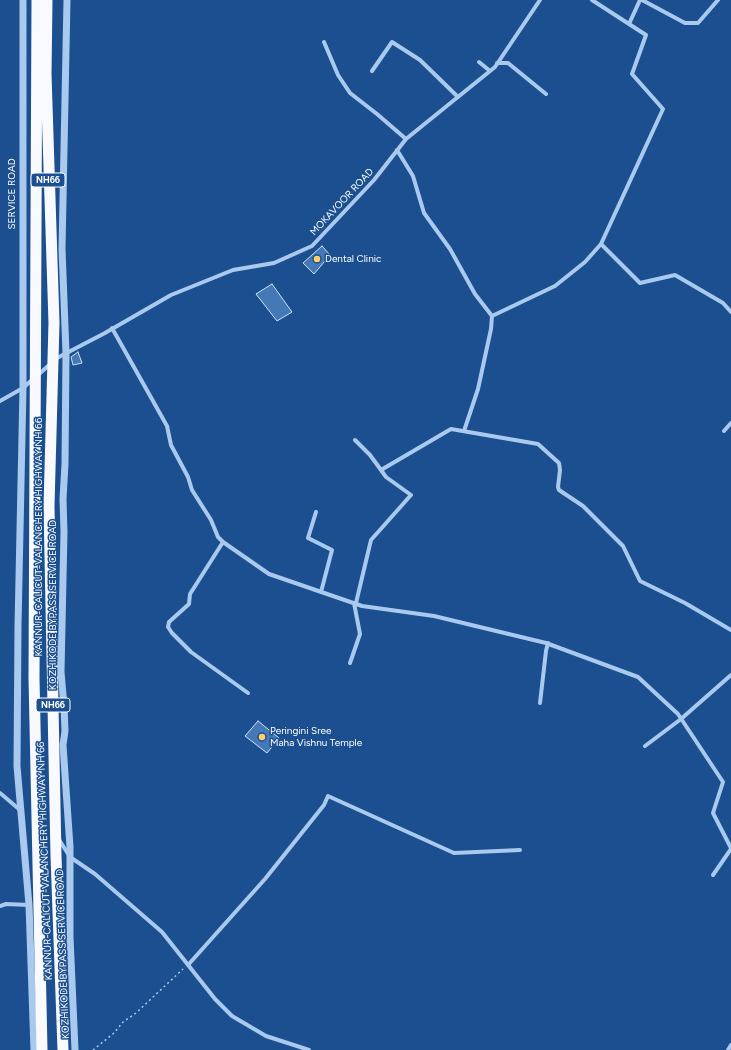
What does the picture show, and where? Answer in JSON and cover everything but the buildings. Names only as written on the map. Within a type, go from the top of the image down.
[{"type":"highway","points":[[37,0],[34,678],[42,1050]]},
{"type":"highway","name":"KANNUR-CALICUT-VALANCHERY HIGHWAY NH 66","points":[[47,0],[46,74],[54,323],[49,506],[53,748],[63,1050]]},
{"type":"street","name":"SERVICE ROAD","points":[[23,0],[23,388],[17,758],[30,906],[34,1050]]},
{"type":"street","name":"KOZHIKODE BYPASS SERVICE ROAD","points":[[67,0],[62,249],[66,353],[61,672],[65,731],[63,745],[70,857],[70,937],[76,1050]]},
{"type":"street","name":"MOKAVOOR ROAD","points":[[0,401],[23,388],[53,361],[171,295],[233,270],[274,263],[312,246],[374,180],[406,139],[490,71],[540,0]]},
{"type":"street","points":[[492,316],[555,286],[585,262],[601,244],[663,109],[632,74],[646,35],[592,0]]},
{"type":"street","points":[[629,24],[641,0],[685,23],[698,23],[718,0]]},
{"type":"street","points":[[324,42],[338,75],[350,93],[406,139]]},
{"type":"street","points":[[372,71],[392,42],[420,60],[458,97]]},
{"type":"street","points":[[479,62],[490,71]]},
{"type":"street","points":[[497,63],[508,63],[546,94]]},
{"type":"street","points":[[397,150],[413,176],[424,213],[450,250],[475,294],[492,316],[491,329],[478,388],[464,431]]},
{"type":"street","points":[[601,244],[640,283],[676,275],[723,304],[731,312]]},
{"type":"street","points":[[112,328],[166,426],[171,446],[188,477],[192,490],[211,520],[218,537],[269,574],[362,606],[434,616],[548,643],[638,678],[678,714],[723,782],[712,814],[731,848],[713,876]]},
{"type":"street","points":[[724,431],[731,423]]},
{"type":"street","points":[[381,470],[452,429],[538,444],[559,463],[559,490],[583,506],[623,546],[640,581],[685,603],[731,630]]},
{"type":"street","points":[[350,663],[360,634],[355,603],[371,540],[411,495],[386,477],[370,455],[355,440]]},
{"type":"street","points":[[316,512],[308,538],[332,550],[321,592]]},
{"type":"street","points":[[223,542],[190,594],[188,604],[170,622],[168,627],[191,652],[248,693]]},
{"type":"street","points":[[540,704],[548,643]]},
{"type":"street","points":[[645,746],[681,719],[731,675]]},
{"type":"street","points":[[0,793],[22,812]]},
{"type":"street","points":[[188,965],[265,879],[324,805],[328,796],[454,853],[520,850]]},
{"type":"street","points":[[56,834],[70,857],[95,874],[162,932],[214,999],[232,1016],[266,1036],[309,1050]]},
{"type":"street","points":[[0,906],[6,904],[30,906]]},
{"type":"street","points":[[728,1050],[731,1045]]},
{"type":"path","points":[[93,1050],[114,1033],[123,1022],[136,1013],[188,965]]},
{"type":"place","name":"Dental Clinic","points":[[317,259]]},
{"type":"place","name":"Peringini Sree Maha Vishnu Temple","points":[[262,737]]}]
